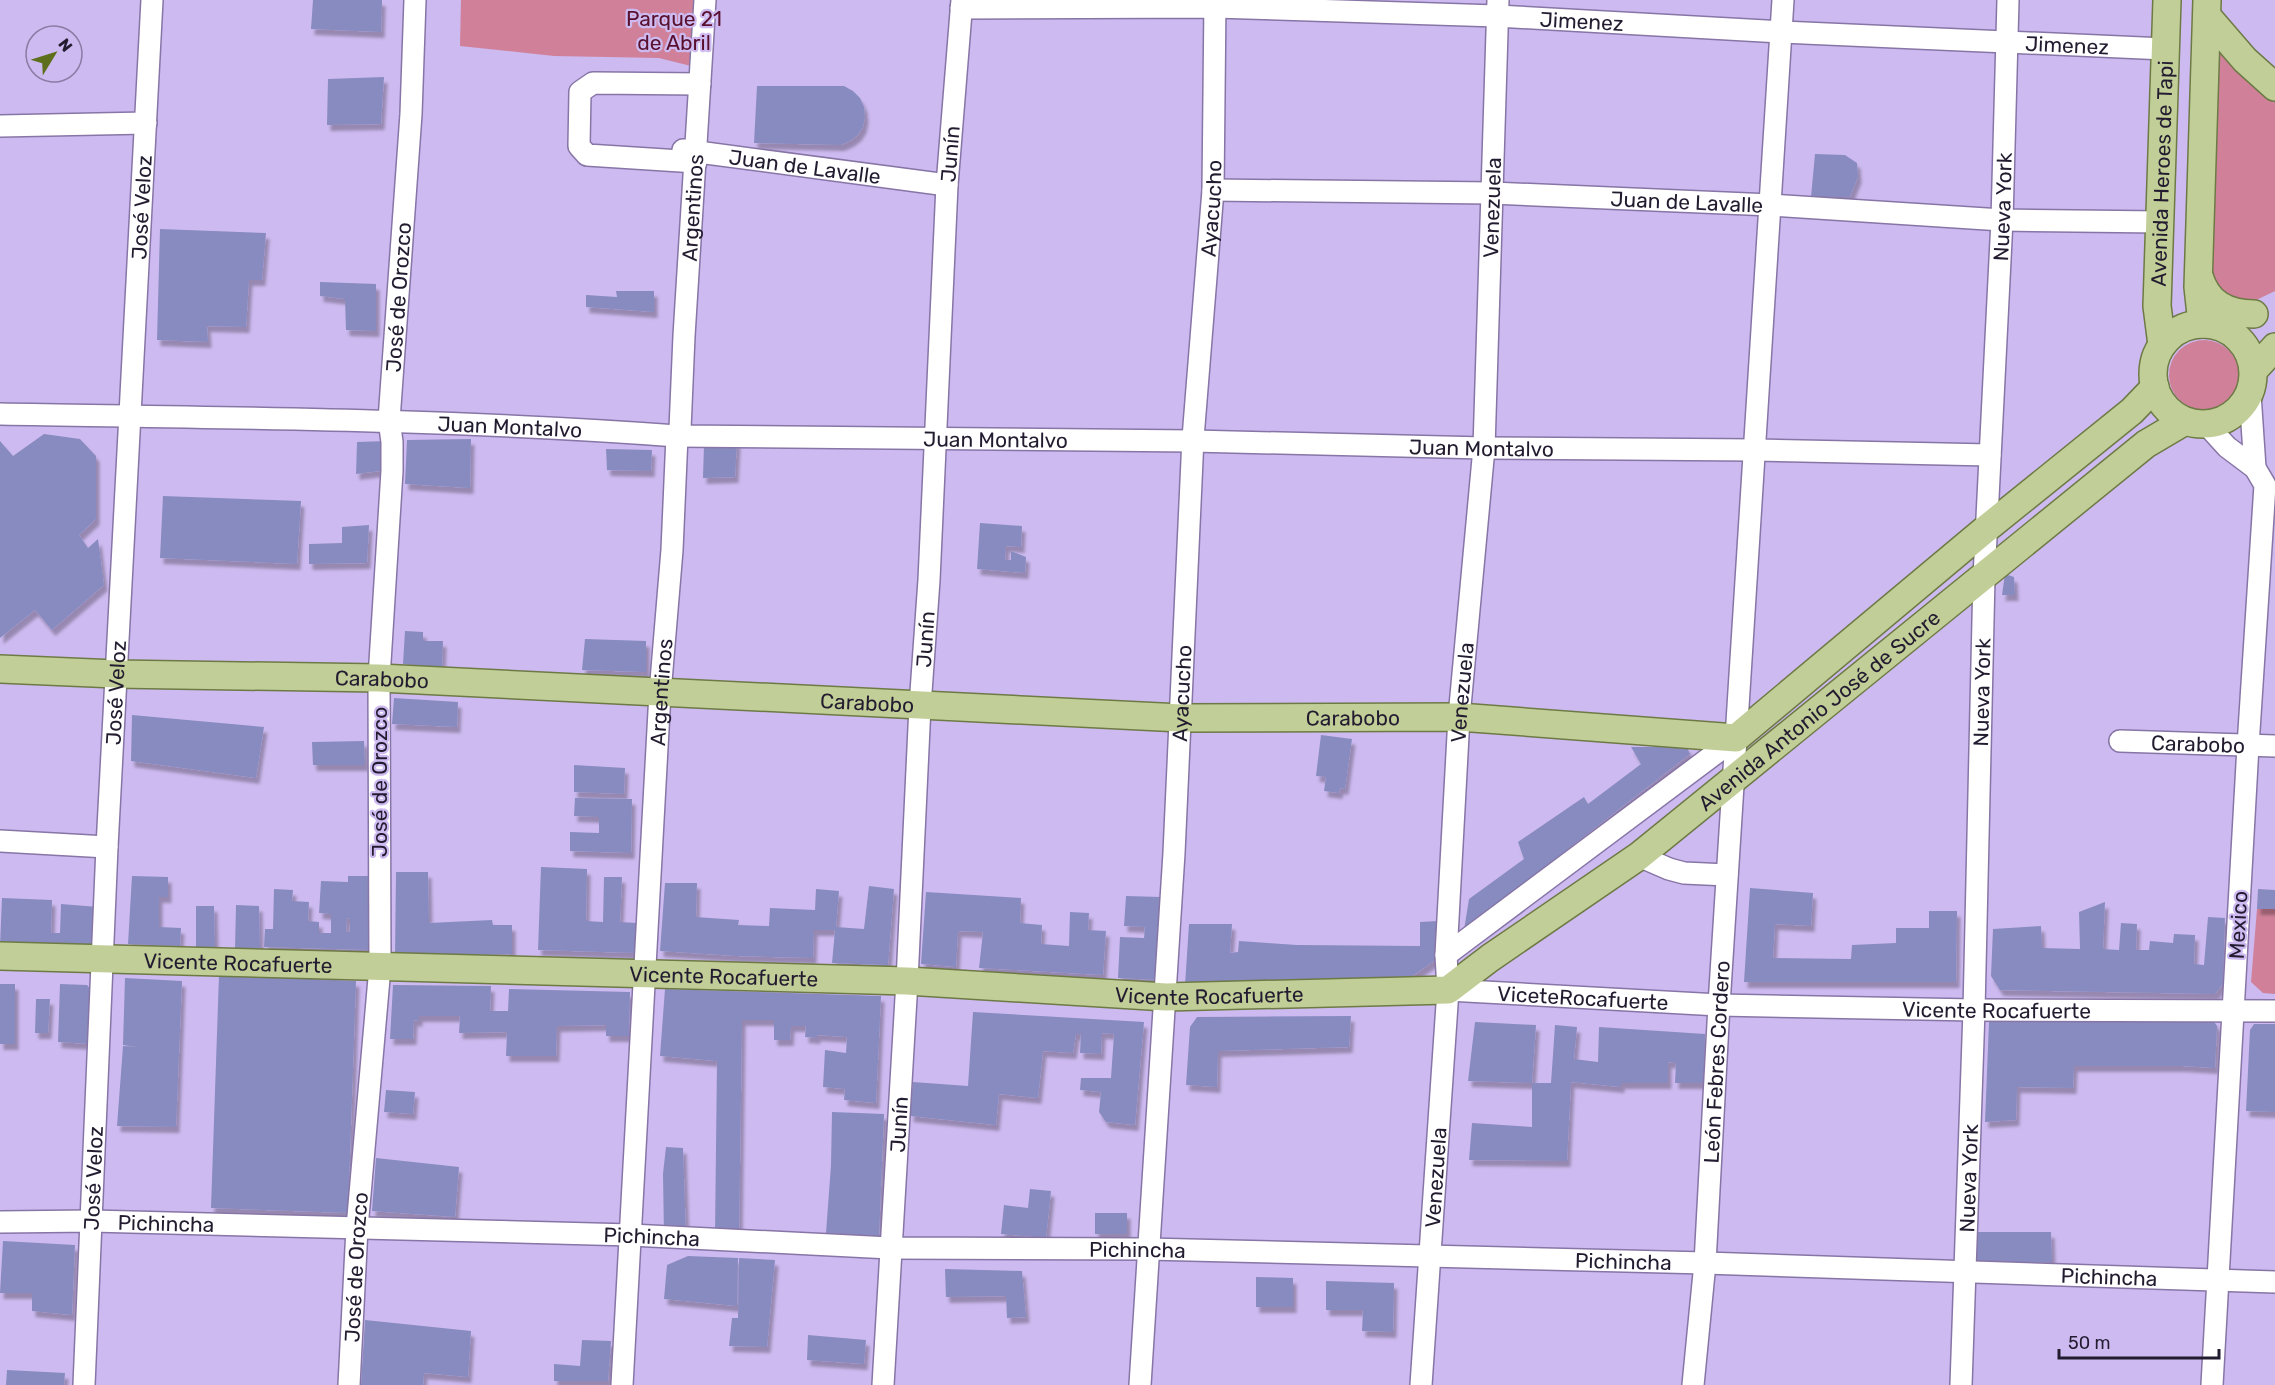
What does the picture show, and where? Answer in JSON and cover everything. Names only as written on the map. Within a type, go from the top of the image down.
[{"type":"main road","name":"Avenida Heroes de Tapi","points":[[2162,345],[2157,306],[2167,0]]},
{"type":"main road","name":"Avenida Heroes de Tapi","points":[[2207,8],[2199,274],[2214,326]]},
{"type":"main road","points":[[2207,8],[2245,60],[2275,87]]},
{"type":"main road","points":[[2199,274],[2202,285],[2220,306],[2230,312],[2265,309]]},
{"type":"main road","points":[[2265,309],[2214,326],[2184,327],[2175,332],[2162,345],[2155,361],[2153,379],[2155,387],[2163,404],[2176,417],[2196,423],[2225,420],[2240,409],[2252,382],[2275,347]]},
{"type":"main road","points":[[2214,326],[2245,346],[2252,382]]},
{"type":"main road","name":"Avenida Antonio José de Sucre","points":[[1736,738],[1987,528],[2132,411],[2155,387]]},
{"type":"main road","name":"Avenida Antonio José de Sucre","points":[[1448,990],[1490,958],[1639,856],[1733,782],[2146,444],[2196,423]]},
{"type":"main road","name":"Carabobo","points":[[0,669],[116,674],[378,678],[1182,718],[1460,717],[1736,738]]},
{"type":"main road","name":"Vicente Rocafuerte","points":[[0,956],[907,981],[1166,997],[1448,990]]},
{"type":"street","name":"José Veloz","points":[[84,1385],[104,960],[107,847],[152,0]]},
{"type":"street","name":"José de Orozco","points":[[350,1385],[357,1228],[380,967],[378,678],[392,471],[389,422],[411,114],[415,0]]},
{"type":"street","name":"Argentinos","points":[[622,1385],[660,693],[672,550],[677,436],[680,429],[705,0]]},
{"type":"street","name":"León Febres Cordero","points":[[1693,1385],[1705,1263],[1727,875],[1783,0]]},
{"type":"street","name":"Nueva York","points":[[1961,1385],[1974,1010],[1984,577],[2002,220],[2008,0]]},
{"type":"street","name":"Jimenez","points":[[961,4],[1215,4],[1498,8],[1782,32],[2165,48]]},
{"type":"street","name":"Junín","points":[[882,1385],[907,981],[947,185],[961,4]]},
{"type":"street","name":"Ayacucho","points":[[1140,1385],[1182,718],[1193,441],[1213,190],[1215,4]]},
{"type":"street","name":"Venezuela","points":[[1421,1385],[1448,990],[1446,955],[1460,717],[1484,448],[1498,8]]},
{"type":"street","points":[[696,156],[587,155],[579,146],[580,92],[593,83],[700,84]]},
{"type":"street","points":[[0,126],[146,123]]},
{"type":"street","name":"Juan de Lavalle","points":[[662,148],[696,156],[947,185]]},
{"type":"street","name":"Juan de Lavalle","points":[[1213,190],[1492,193],[1771,205],[2002,220],[2160,222]]},
{"type":"street","name":"Mexico","points":[[2212,1385],[2265,479],[2252,382]]},
{"type":"street","name":"Juan Montalvo","points":[[0,414],[389,422],[604,430],[677,436],[1193,441],[1484,448],[1990,455]]},
{"type":"street","points":[[2196,423],[2265,479]]},
{"type":"street","name":"Avenida Antonio José de Sucre","points":[[1446,955],[1736,738]]},
{"type":"street","name":"Carabobo","points":[[2120,741],[2275,746]]},
{"type":"street","points":[[0,841],[107,847]]},
{"type":"street","points":[[1639,856],[1684,873],[1727,875]]},
{"type":"street","name":"ViceteRocafuerte","points":[[1448,990],[1719,1005]]},
{"type":"street","name":"Vicente Rocafuerte","points":[[1719,1005],[1974,1010],[2275,1011]]},
{"type":"street","name":"Pichincha","points":[[0,1222],[92,1221],[631,1235],[890,1248],[1148,1249],[1705,1263],[2275,1282]]},
{"type":"green space","name":"Parque 21 de Abril","points":[[461,0],[710,0],[707,70],[659,58],[554,56],[460,46]]},
{"type":"green space","points":[[2217,40],[2247,77],[2275,102],[2275,291],[2250,303],[2236,305],[2210,281]]},
{"type":"green space","points":[[2197,340],[2211,340],[2224,346],[2233,355],[2239,368],[2237,388],[2229,400],[2211,410],[2197,410],[2184,404],[2175,395],[2169,382],[2169,368],[2175,355],[2184,346]]},
{"type":"green space","points":[[2257,909],[2275,909],[2275,994],[2263,993],[2251,982]]},
{"type":"building","points":[[313,0],[382,0],[381,32],[311,29]]},
{"type":"building","points":[[384,77],[381,124],[327,125],[328,79]]},
{"type":"building","points":[[757,86],[844,86],[860,98],[864,107],[863,127],[858,135],[841,145],[754,143]]},
{"type":"building","points":[[1815,154],[1845,155],[1857,163],[1858,177],[1850,197],[1811,197]]},
{"type":"building","points":[[160,229],[266,233],[262,280],[249,280],[246,327],[207,326],[208,342],[157,340]]},
{"type":"building","points":[[320,282],[376,284],[376,331],[346,330],[345,299],[320,296]]},
{"type":"building","points":[[616,291],[654,291],[654,312],[586,307],[586,295],[617,297]]},
{"type":"building","points":[[44,434],[80,439],[96,456],[96,519],[79,535],[88,548],[98,539],[104,585],[52,630],[35,610],[0,638],[0,441],[13,456]]},
{"type":"building","points":[[471,439],[470,488],[405,484],[407,440]]},
{"type":"building","points":[[388,441],[387,470],[356,474],[357,442]]},
{"type":"building","points":[[737,441],[735,477],[703,478],[704,445]]},
{"type":"building","points":[[606,449],[652,450],[651,471],[607,470]]},
{"type":"building","points":[[163,496],[301,501],[297,564],[160,558]]},
{"type":"building","points":[[980,523],[1022,526],[1021,547],[1006,546],[1005,560],[1011,560],[1011,551],[1026,557],[1025,573],[977,569]]},
{"type":"building","points":[[369,525],[367,563],[309,564],[309,544],[342,543],[342,527]]},
{"type":"building","points":[[2005,574],[2014,577],[2015,595],[2002,595]]},
{"type":"building","points":[[405,631],[423,632],[423,641],[443,641],[442,667],[403,664]]},
{"type":"building","points":[[585,639],[646,641],[646,672],[582,670]]},
{"type":"building","points":[[394,698],[458,702],[457,727],[392,724]]},
{"type":"building","points":[[132,715],[264,727],[256,778],[131,761]]},
{"type":"building","points":[[1321,735],[1352,739],[1345,789],[1340,788],[1339,793],[1324,791],[1326,777],[1316,776]]},
{"type":"building","points":[[364,741],[365,765],[313,765],[312,742]]},
{"type":"building","points":[[1631,747],[1687,747],[1690,754],[1464,930],[1469,899],[1524,859],[1518,842],[1584,797],[1588,804],[1641,764]]},
{"type":"building","points":[[574,765],[625,768],[624,794],[574,792]]},
{"type":"building","points":[[575,798],[632,799],[631,853],[570,851],[570,832],[599,833],[599,817],[574,816]]},
{"type":"building","points":[[541,867],[587,869],[586,921],[603,922],[604,877],[622,877],[620,922],[637,923],[636,953],[538,950]]},
{"type":"building","points":[[396,872],[428,872],[429,923],[492,920],[493,925],[512,925],[512,954],[395,956]]},
{"type":"building","points":[[132,876],[168,877],[168,897],[159,897],[159,927],[181,928],[180,946],[128,944]]},
{"type":"building","points":[[348,876],[372,876],[371,950],[264,947],[265,929],[273,929],[274,889],[293,890],[292,901],[309,902],[308,921],[319,922],[319,933],[331,933],[331,914],[319,913],[321,881],[348,882]],"holes":[[[347,918],[350,919],[350,932],[346,932]]]},
{"type":"building","points":[[665,883],[697,883],[696,917],[739,920],[738,925],[769,926],[770,908],[815,910],[816,889],[839,891],[836,927],[864,929],[869,886],[894,889],[888,965],[832,963],[835,930],[814,930],[813,958],[660,951]]},
{"type":"building","points":[[1750,888],[1813,893],[1811,926],[1775,924],[1773,958],[1851,959],[1852,945],[1896,943],[1896,928],[1929,928],[1929,911],[1957,911],[1956,982],[1744,982]]},
{"type":"building","points":[[2258,889],[2275,890],[2275,909],[2257,909]]},
{"type":"building","points":[[926,892],[1021,898],[1020,923],[1042,925],[1041,944],[1069,946],[1070,912],[1089,913],[1088,930],[1106,931],[1103,975],[979,968],[983,932],[958,931],[956,967],[921,964]]},
{"type":"building","points":[[1126,896],[1161,897],[1158,980],[1118,978],[1120,937],[1144,938],[1145,927],[1124,926]]},
{"type":"building","points":[[2,898],[52,900],[51,933],[60,933],[61,904],[98,907],[96,944],[90,950],[0,946]]},
{"type":"building","points":[[2105,902],[2103,949],[2119,950],[2121,923],[2137,924],[2136,950],[2149,950],[2150,941],[2173,943],[2174,934],[2195,935],[2194,964],[2204,965],[2208,917],[2225,918],[2223,984],[2215,994],[2000,990],[1991,976],[1993,929],[2041,926],[2042,948],[2080,949],[2079,912]]},
{"type":"building","points":[[236,905],[259,906],[260,949],[235,949]]},
{"type":"building","points":[[196,906],[214,906],[215,948],[196,947]]},
{"type":"building","points":[[1438,921],[1437,959],[1402,983],[1185,985],[1189,924],[1232,924],[1230,953],[1238,952],[1239,941],[1297,945],[1420,946],[1420,922]]},
{"type":"building","points":[[219,975],[356,981],[348,1213],[211,1208]]},
{"type":"building","points":[[125,978],[182,981],[176,1127],[117,1126],[123,1046],[140,1047],[123,1045]]},
{"type":"building","points":[[0,984],[15,984],[15,1044],[0,1044]]},
{"type":"building","points":[[60,984],[87,985],[93,992],[91,1044],[58,1042]]},
{"type":"building","points":[[393,985],[491,986],[490,1011],[508,1011],[509,989],[630,992],[629,1036],[606,1036],[606,1025],[557,1026],[556,1056],[506,1056],[507,1032],[459,1033],[460,1016],[419,1016],[419,1021],[414,1020],[413,1039],[390,1039]]},
{"type":"building","points":[[665,989],[881,996],[876,1103],[844,1100],[845,1089],[823,1087],[825,1050],[846,1053],[847,1037],[817,1035],[817,1038],[805,1037],[806,1026],[791,1026],[790,1040],[774,1040],[774,1020],[742,1020],[739,1236],[715,1235],[717,1061],[660,1056]]},
{"type":"building","points":[[36,999],[50,999],[48,1033],[35,1033]]},
{"type":"building","points":[[973,1012],[1144,1022],[1135,1125],[1106,1122],[1099,1112],[1101,1092],[1080,1090],[1081,1078],[1111,1078],[1114,1034],[1102,1033],[1101,1054],[1080,1053],[1081,1034],[1076,1034],[1073,1053],[1043,1051],[1038,1098],[999,1094],[996,1125],[910,1116],[913,1082],[968,1086]]},
{"type":"building","points":[[1351,1016],[1349,1047],[1218,1051],[1217,1087],[1186,1085],[1190,1027],[1197,1017]]},
{"type":"building","points":[[2213,1020],[2217,1026],[2215,1068],[2074,1066],[2073,1088],[2017,1087],[2016,1120],[1985,1122],[1989,1022]]},
{"type":"building","points":[[1475,1022],[1536,1025],[1532,1083],[1468,1081]]},
{"type":"building","points":[[2254,1024],[2275,1024],[2275,1112],[2246,1111],[2250,1030]]},
{"type":"building","points":[[1555,1025],[1577,1027],[1574,1059],[1598,1062],[1599,1027],[1705,1034],[1704,1083],[1675,1083],[1676,1063],[1668,1062],[1668,1083],[1621,1083],[1621,1087],[1571,1082],[1567,1161],[1469,1160],[1472,1123],[1532,1127],[1532,1083],[1551,1083]]},
{"type":"building","points":[[386,1090],[415,1092],[413,1114],[384,1112]]},
{"type":"building","points":[[832,1112],[884,1114],[879,1236],[826,1233]]},
{"type":"building","points":[[666,1147],[683,1148],[686,1237],[664,1236],[663,1174]]},
{"type":"building","points":[[376,1158],[459,1167],[455,1217],[372,1211]]},
{"type":"building","points":[[1030,1189],[1051,1191],[1046,1238],[1001,1234],[1004,1205],[1028,1208]]},
{"type":"building","points":[[1095,1213],[1127,1213],[1127,1234],[1095,1234]]},
{"type":"building","points":[[1976,1232],[2051,1232],[2052,1262],[1976,1263]]},
{"type":"building","points":[[3,1241],[75,1245],[72,1315],[32,1311],[32,1293],[0,1293]]},
{"type":"building","points":[[688,1256],[738,1258],[737,1306],[664,1299],[667,1265]]},
{"type":"building","points":[[739,1258],[775,1260],[767,1347],[729,1346],[732,1318],[738,1318]]},
{"type":"building","points":[[945,1269],[1022,1271],[1026,1317],[1007,1318],[1006,1296],[946,1297]]},
{"type":"building","points":[[1256,1277],[1293,1278],[1293,1307],[1256,1307]]},
{"type":"building","points":[[1326,1281],[1394,1283],[1393,1332],[1362,1331],[1363,1310],[1326,1310]]},
{"type":"building","points":[[365,1320],[471,1331],[468,1377],[424,1373],[423,1385],[361,1385]]},
{"type":"building","points":[[808,1335],[866,1340],[864,1364],[807,1360]]},
{"type":"building","points":[[582,1340],[611,1341],[608,1381],[554,1381],[554,1364],[580,1366]]},
{"type":"building","points":[[7,1370],[65,1373],[64,1385],[6,1385]]}]
